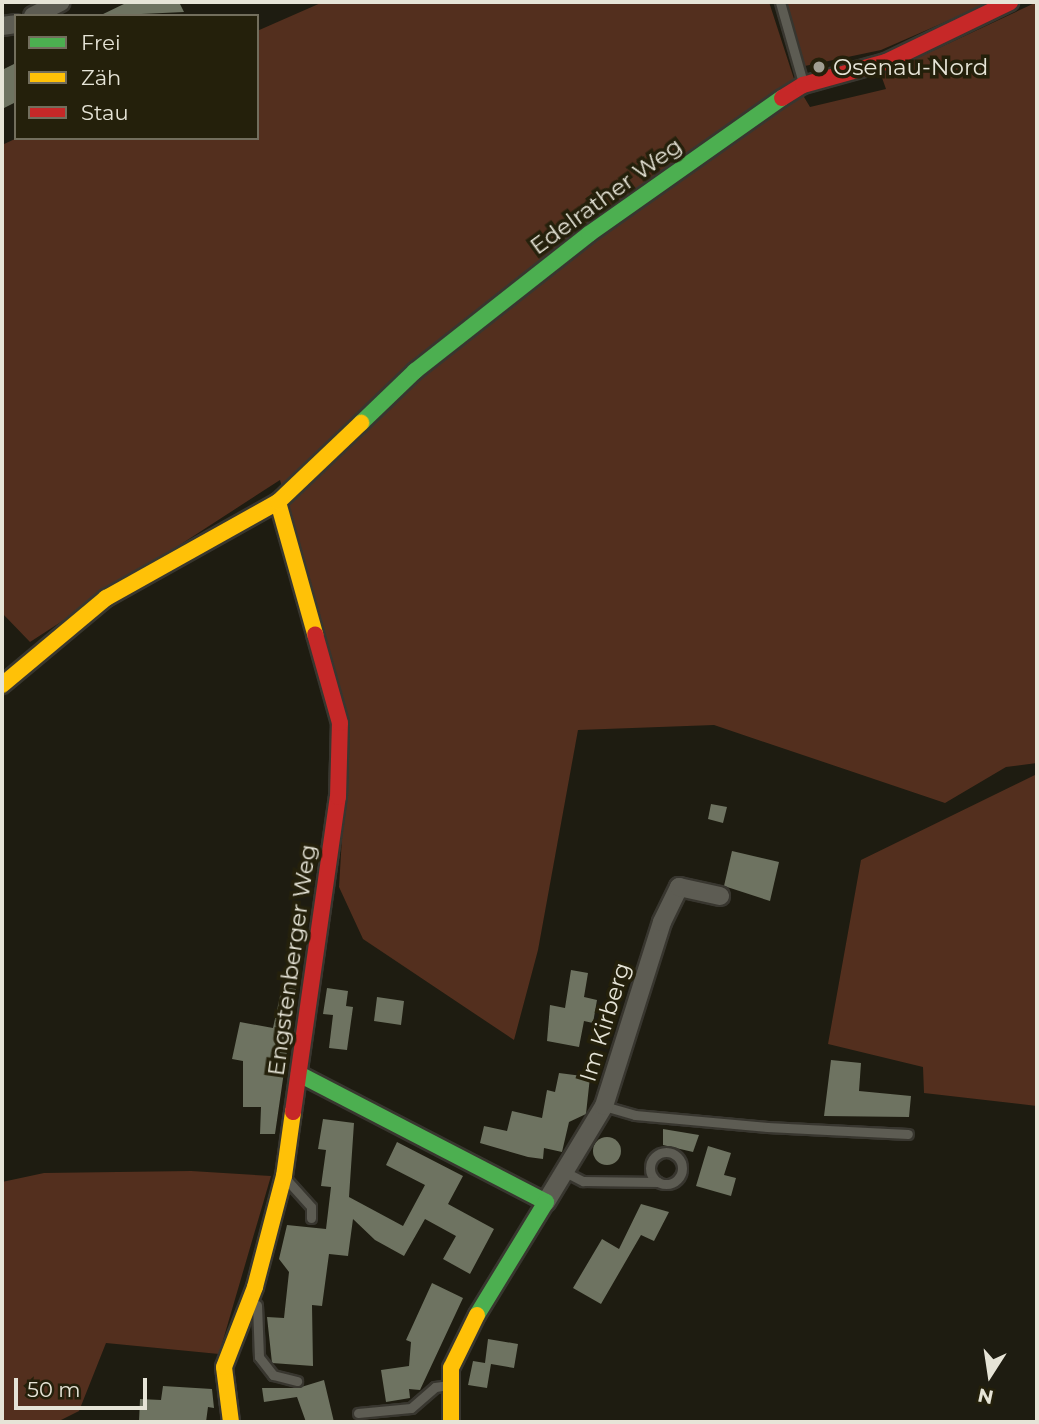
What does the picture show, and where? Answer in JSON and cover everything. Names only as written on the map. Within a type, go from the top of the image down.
[{"type":"street","points":[[37,14],[61,2]]},
{"type":"street","name":"Edelrather Weg","points":[[2,685],[106,598],[278,502],[415,371],[589,234],[803,85],[886,62],[1010,2]]},
{"type":"street","name":"Engstenberger Weg","points":[[231,1422],[225,1367],[251,1298],[284,1176],[328,889],[340,723],[278,502]]},
{"type":"street","name":"Im Kirberg","points":[[451,1422],[457,1348],[546,1202],[567,1173],[604,1107],[662,922],[679,887],[720,896]]},
{"type":"street","points":[[299,1074],[546,1202]]},
{"type":"lane","points":[[780,2],[803,85]]},
{"type":"lane","points":[[604,1107],[635,1115],[767,1127],[908,1133]]},
{"type":"lane","points":[[567,1173],[583,1181],[658,1182]]},
{"type":"lane","points":[[284,1176],[311,1207],[311,1218]]},
{"type":"lane","points":[[251,1298],[257,1304],[259,1357],[273,1375],[297,1381]]},
{"type":"lane","points":[[358,1413],[411,1408],[435,1387],[452,1385]]},
{"type":"shaded area","points":[[323,2],[769,2],[795,82],[810,107],[886,89],[881,75],[1037,2],[1037,763],[1006,767],[945,803],[714,725],[578,730],[538,950],[514,1040],[363,939],[339,887],[349,722],[280,480],[30,642],[2,613],[2,145],[14,139],[259,140],[259,30]]},
{"type":"shaded area","points":[[782,2],[991,2],[881,50],[800,67]]},
{"type":"shaded area","points":[[1037,774],[1037,1106],[924,1093],[923,1067],[828,1044],[861,860]]},
{"type":"shaded area","points":[[191,1171],[271,1176],[219,1354],[106,1343],[79,1411],[57,1422],[2,1422],[2,1182],[44,1173]]},
{"type":"building","points":[[128,2],[179,2],[184,12],[142,14],[103,14]]},
{"type":"building","points":[[14,64],[14,103],[2,109],[2,70]]},
{"type":"building","points":[[711,804],[727,807],[723,823],[708,819]]},
{"type":"building","points":[[732,851],[779,862],[770,901],[724,886]]},
{"type":"building","points":[[571,970],[588,973],[584,997],[597,1000],[593,1023],[584,1021],[579,1047],[547,1041],[550,1005],[565,1008]]},
{"type":"building","points":[[282,987],[296,989],[275,1134],[260,1134],[261,1107],[243,1107],[243,1061],[232,1059],[240,1022],[273,1028]]},
{"type":"building","points":[[327,988],[348,991],[346,1006],[353,1007],[347,1050],[329,1048],[333,1015],[323,1014]]},
{"type":"building","points":[[377,997],[404,1001],[401,1025],[374,1021]]},
{"type":"building","points":[[831,1060],[861,1063],[859,1091],[911,1096],[909,1117],[824,1116]]},
{"type":"building","points":[[559,1073],[590,1077],[586,1114],[569,1122],[562,1152],[544,1148],[543,1159],[480,1143],[484,1126],[507,1131],[512,1111],[542,1118],[547,1090],[555,1092]]},
{"type":"building","points":[[323,1119],[354,1123],[349,1197],[403,1226],[425,1185],[386,1165],[397,1142],[463,1176],[448,1204],[494,1229],[470,1274],[443,1259],[456,1236],[425,1219],[404,1256],[375,1240],[353,1219],[348,1256],[329,1254],[322,1306],[312,1305],[313,1366],[272,1363],[267,1317],[284,1318],[289,1272],[279,1259],[287,1225],[326,1229],[331,1187],[321,1186],[326,1150],[318,1149]]},
{"type":"building","points":[[663,1129],[699,1135],[693,1152],[663,1145]]},
{"type":"building","points":[[607,1137],[617,1141],[621,1151],[617,1161],[607,1165],[597,1161],[593,1151],[597,1141]]},
{"type":"building","points":[[708,1146],[731,1153],[724,1175],[736,1178],[731,1196],[696,1186]]},
{"type":"building","points":[[641,1204],[669,1212],[654,1241],[641,1235],[601,1304],[573,1288],[602,1239],[619,1249]]},
{"type":"building","points":[[432,1283],[463,1298],[420,1390],[409,1389],[410,1398],[386,1402],[381,1370],[409,1366],[411,1342],[406,1340]]},
{"type":"building","points":[[488,1339],[518,1344],[514,1368],[491,1364],[487,1388],[468,1385],[473,1361],[485,1363]]},
{"type":"building","points":[[324,1380],[334,1422],[306,1422],[297,1397],[264,1402],[262,1388],[298,1388]]},
{"type":"building","points":[[163,1386],[212,1389],[214,1408],[208,1407],[206,1422],[139,1422],[140,1399],[161,1400]]},
{"type":"traffic: fast","points":[[361,423],[415,371],[589,234],[782,98]]},
{"type":"traffic: fast","points":[[299,1074],[546,1202],[477,1315]]},
{"type":"traffic: slow","points":[[2,685],[106,598],[278,502],[361,423]]},
{"type":"traffic: slow","points":[[278,502],[315,634]]},
{"type":"traffic: slow","points":[[231,1422],[224,1367],[255,1287],[284,1176],[293,1112]]},
{"type":"traffic: slow","points":[[451,1422],[451,1368],[477,1315]]},
{"type":"traffic: jam","points":[[782,98],[803,85],[886,62],[1010,2]]},
{"type":"traffic: jam","points":[[293,1112],[338,797],[340,723],[315,634]]},
{"type":"place","name":"Osenau-Nord","points":[[819,67]]}]
